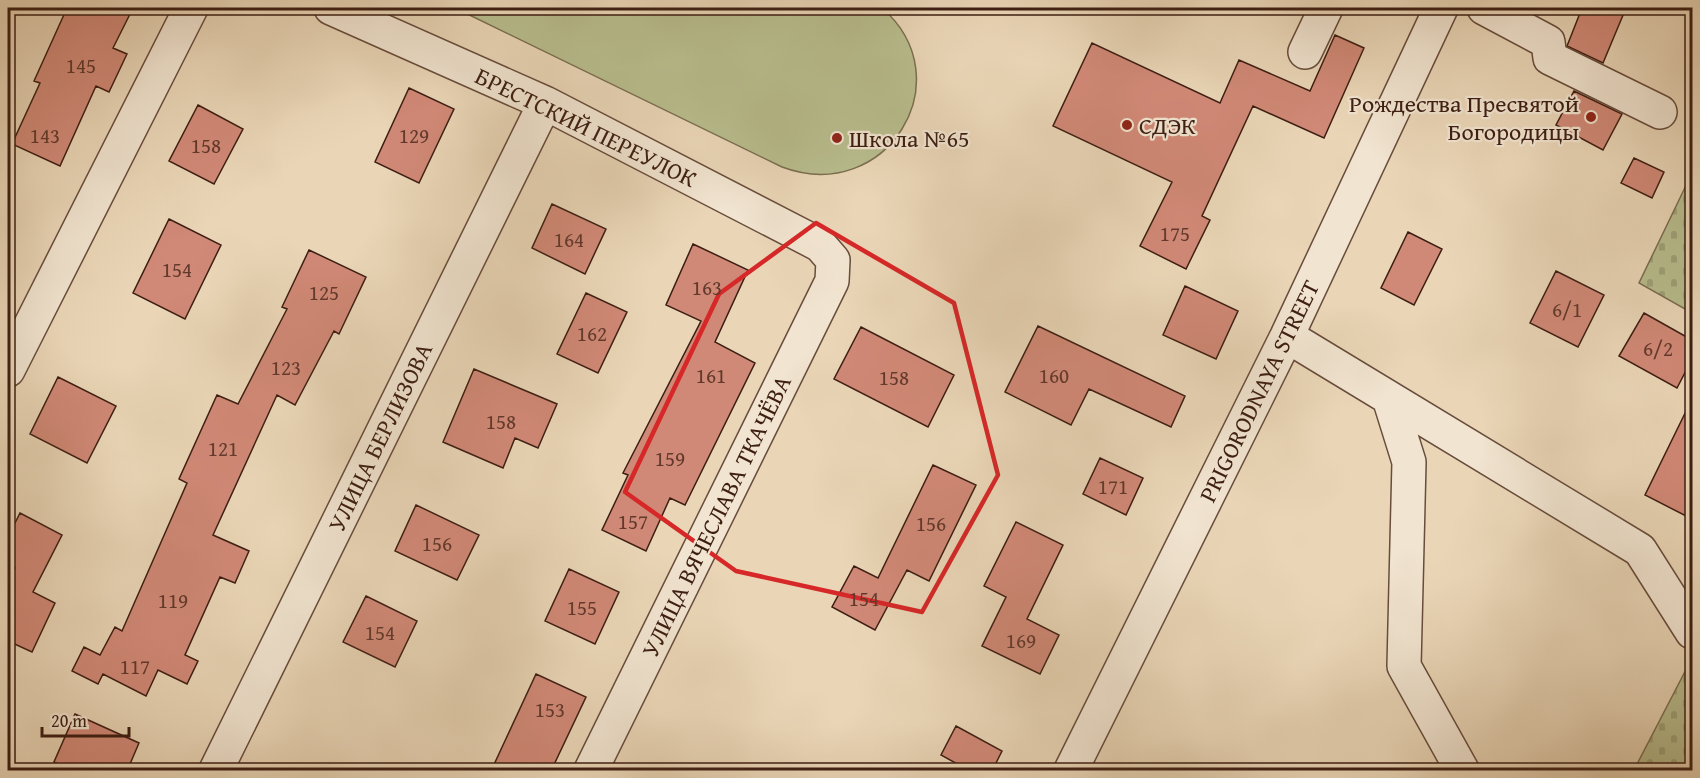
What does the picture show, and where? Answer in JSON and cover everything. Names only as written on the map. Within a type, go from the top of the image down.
[{"type":"street","points":[[8,370],[191,8]]},
{"type":"street","name":"БРЕСТСКИЙ ПЕРЕУЛОК","points":[[331,8],[545,103],[820,245],[832,260]]},
{"type":"street","points":[[1305,52],[1326,8]]},
{"type":"street","name":"PRIGORODNAYA STREET","points":[[1071,771],[1287,336],[1441,8]]},
{"type":"street","points":[[1484,8],[1548,42],[1550,58],[1660,112]]},
{"type":"street","name":"УЛИЦА БЕРЛИЗОВА","points":[[216,771],[545,103]]},
{"type":"street","name":"УЛИЦА ВЯЧЕСЛАВА ТКАЧЁВА","points":[[591,771],[832,281],[832,260]]},
{"type":"street","points":[[1287,336],[1640,550],[1692,632]]},
{"type":"street","points":[[1389,398],[1409,462],[1404,666],[1462,771]]},
{"type":"highlighted area","points":[[816,223],[954,303],[998,475],[922,612],[736,571],[625,492],[719,294]]},
{"type":"green space","points":[[455,8],[882,8],[906,37],[916,68],[914,100],[902,129],[881,153],[853,169],[820,174],[782,167]]},
{"type":"green space","points":[[1692,173],[1692,313],[1639,283]]},
{"type":"green space","points":[[1692,658],[1692,770],[1634,770]]},
{"type":"building","points":[[67,8],[133,8],[113,48],[127,54],[109,92],[96,86],[60,166],[12,144],[40,83],[34,81]]},
{"type":"building","points":[[1582,8],[1626,8],[1603,63],[1567,46]]},
{"type":"building","points":[[1335,35],[1364,48],[1324,138],[1253,106],[1202,216],[1210,220],[1186,269],[1140,246],[1172,182],[1053,126],[1092,43],[1220,103],[1239,60],[1310,91]]},
{"type":"building","points":[[409,88],[454,109],[419,183],[375,162]]},
{"type":"building","name":"Рождества Пресвятой Богородицы","points":[[1574,91],[1622,114],[1603,150],[1556,125]]},
{"type":"building","points":[[198,105],[243,129],[214,184],[169,161]]},
{"type":"building","points":[[1634,158],[1664,172],[1652,198],[1621,183]]},
{"type":"building","points":[[552,204],[606,229],[585,274],[532,248]]},
{"type":"building","points":[[169,219],[221,245],[185,319],[133,293]]},
{"type":"building","points":[[1408,232],[1442,249],[1414,305],[1381,288]]},
{"type":"building","points":[[693,244],[748,270],[715,342],[755,363],[685,505],[670,498],[646,551],[602,530],[628,475],[623,473],[701,321],[666,305]]},
{"type":"building","points":[[309,250],[366,277],[339,334],[334,331],[295,405],[277,395],[213,535],[249,551],[235,583],[220,577],[185,655],[198,661],[187,684],[158,670],[146,696],[103,674],[98,684],[72,671],[84,647],[100,655],[115,627],[122,631],[187,483],[179,479],[217,395],[238,404],[287,309],[282,307]]},
{"type":"building","points":[[1556,271],[1604,295],[1578,347],[1530,323]]},
{"type":"building","points":[[1185,286],[1238,311],[1216,359],[1163,335]]},
{"type":"building","points":[[586,293],[627,312],[598,373],[557,354]]},
{"type":"building","points":[[1644,313],[1692,340],[1692,359],[1677,388],[1619,356]]},
{"type":"building","points":[[1038,326],[1185,396],[1171,427],[1089,389],[1071,425],[1005,392]]},
{"type":"building","points":[[861,327],[954,375],[928,427],[834,379]]},
{"type":"building","points":[[474,369],[557,404],[538,448],[515,438],[503,468],[443,442]]},
{"type":"building","points":[[58,377],[116,406],[87,463],[30,434]]},
{"type":"building","points":[[1692,399],[1692,519],[1645,495]]},
{"type":"building","points":[[1100,458],[1143,478],[1126,515],[1083,494]]},
{"type":"building","points":[[933,465],[976,485],[929,581],[907,570],[875,630],[832,607],[854,566],[878,578]]},
{"type":"building","points":[[416,505],[479,535],[457,580],[395,551]]},
{"type":"building","points":[[20,513],[62,535],[33,592],[55,603],[32,652],[8,641],[8,580],[15,568],[8,564],[8,537]]},
{"type":"building","points":[[1016,522],[1063,545],[1027,619],[1059,635],[1040,674],[982,646],[1006,597],[984,586]]},
{"type":"building","points":[[569,569],[619,592],[595,644],[545,621]]},
{"type":"building","points":[[366,596],[417,621],[395,667],[343,642]]},
{"type":"building","points":[[536,674],[586,697],[551,771],[491,771]]},
{"type":"building","points":[[75,714],[139,743],[127,771],[73,771],[54,762]]},
{"type":"building","points":[[956,726],[1002,751],[992,771],[970,771],[941,755]]},
{"type":"place","name":"Рождества Пресвятой Богородицы","points":[[1591,117]]},
{"type":"place","name":"СДЭК","points":[[1127,125]]},
{"type":"place","name":"Школа №65","points":[[837,138]]}]
